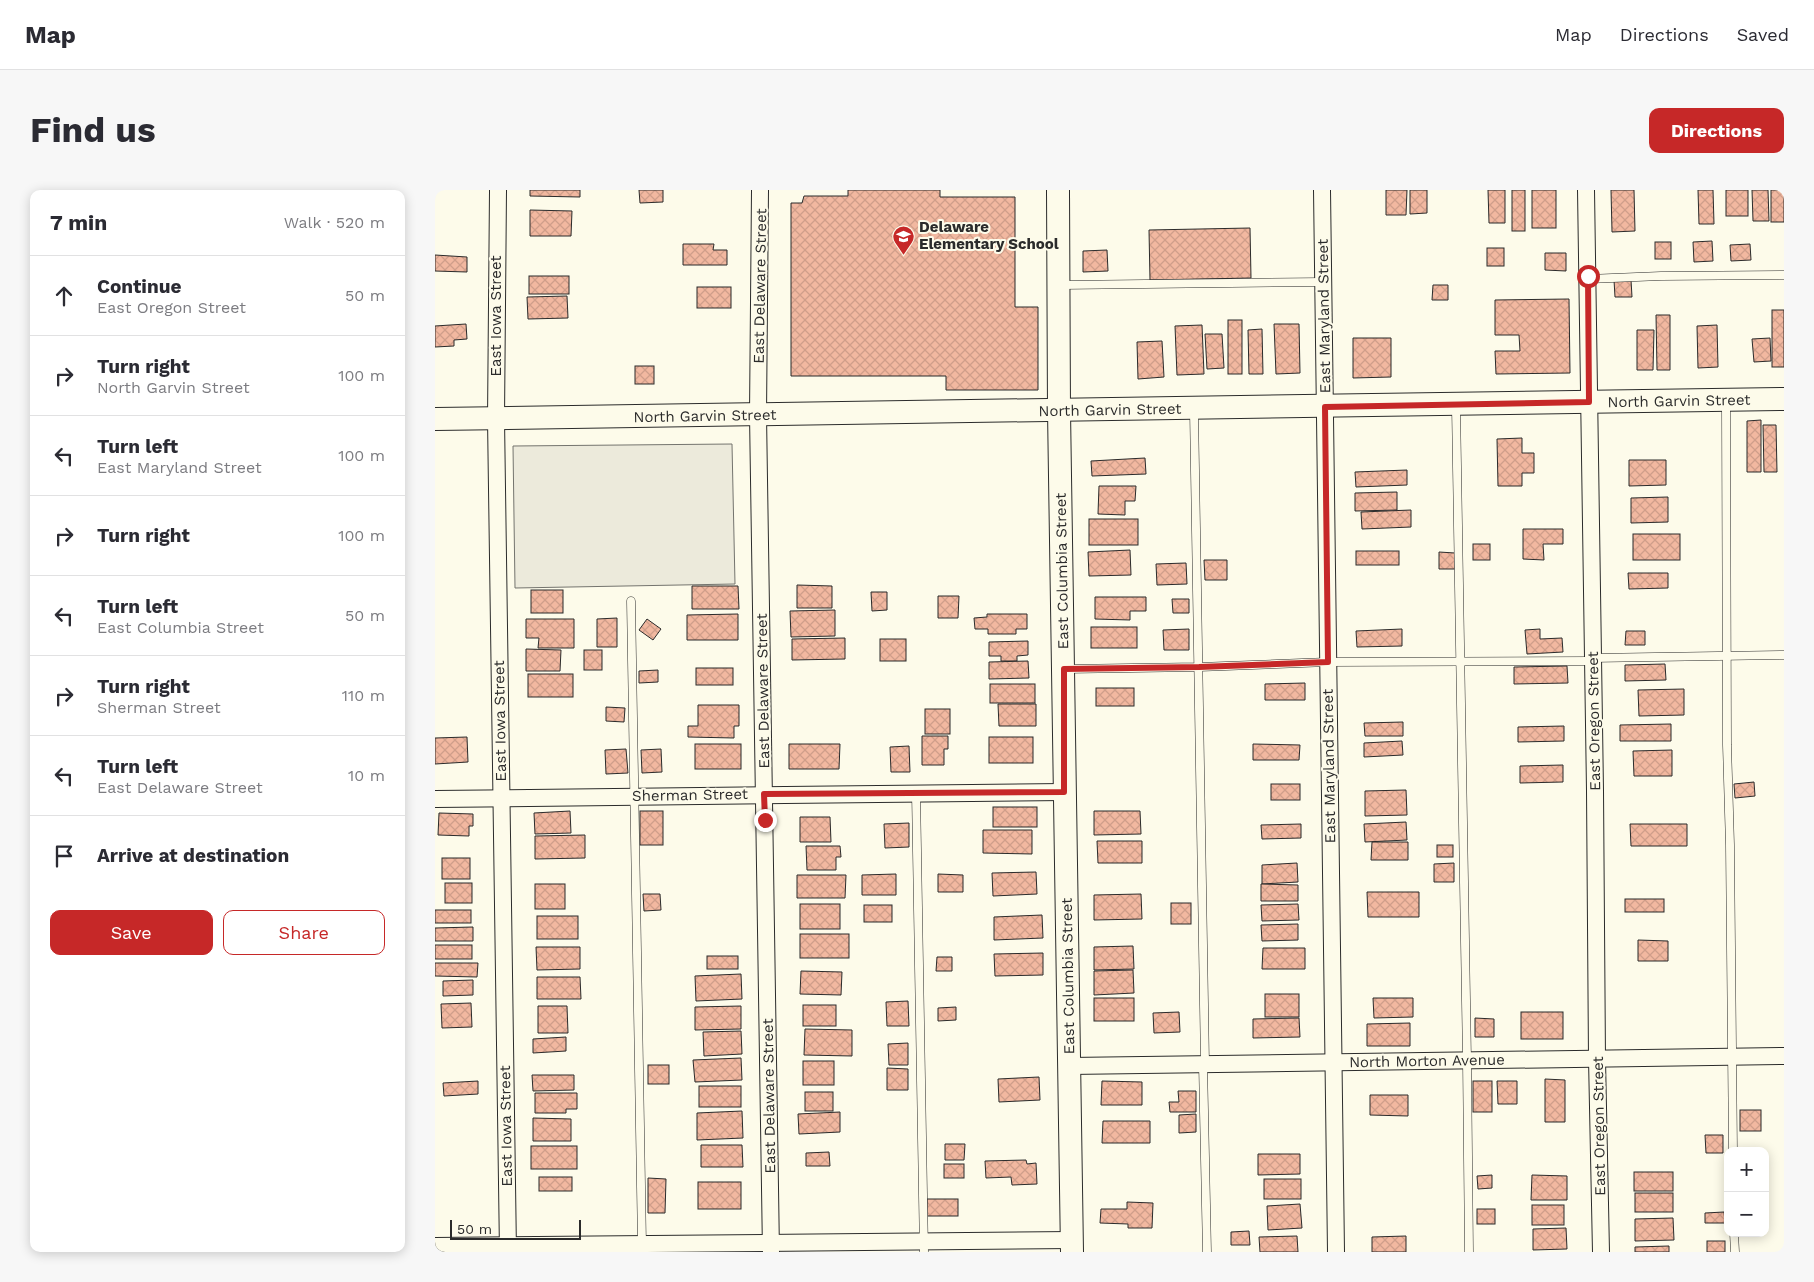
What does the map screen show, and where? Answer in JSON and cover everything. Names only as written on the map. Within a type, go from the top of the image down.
[{"type":"main road","name":"East Columbia Street","points":[[1058,190],[1064,792],[1072,1246]]},
{"type":"main road","name":"North Garvin Street","points":[[435,419],[1784,400]]},
{"type":"street","name":"East Iowa Street","points":[[498,190],[496,419],[508,1248]]},
{"type":"street","name":"East Delaware Street","points":[[760,190],[758,415],[771,1247]]},
{"type":"street","name":"East Maryland Street","points":[[1322,190],[1336,1252]]},
{"type":"street","name":"East Oregon Street","points":[[1586,190],[1601,1252]]},
{"type":"street","name":"Sherman Street","points":[[435,799],[1064,792]]},
{"type":"street","name":"North Morton Avenue","points":[[1069,1066],[1784,1056]]},
{"type":"street","points":[[435,1246],[508,1248],[1072,1246]]},
{"type":"lane","points":[[1588,279],[1784,274]]},
{"type":"lane","points":[[1060,285],[1324,282]]},
{"type":"lane","points":[[1726,400],[1733,1147]]},
{"type":"lane","points":[[1456,405],[1469,1252]]},
{"type":"lane","points":[[1194,408],[1207,1252]]},
{"type":"lane","points":[[631,601],[642,1247]]},
{"type":"lane","points":[[1064,669],[1199,667],[1328,662],[1784,655]]},
{"type":"lane","points":[[916,793],[923,1246]]},
{"type":"lane","points":[[1734,1237],[1735,1252]]},
{"type":"shaded area","points":[[732,444],[735,584],[515,588],[513,446]]},
{"type":"building","points":[[530,190],[580,190],[580,197],[530,196]]},
{"type":"building","points":[[639,190],[663,190],[663,202],[640,203]]},
{"type":"building","name":"Delaware Elementary School","points":[[848,190],[940,190],[940,197],[1015,197],[1015,307],[1038,307],[1038,390],[946,390],[946,376],[791,376],[791,203],[802,203],[804,196],[848,196]]},
{"type":"building","points":[[1386,190],[1407,190],[1406,215],[1386,215]]},
{"type":"building","points":[[1410,190],[1427,190],[1427,213],[1410,214]]},
{"type":"building","points":[[1488,190],[1505,190],[1505,223],[1489,223]]},
{"type":"building","points":[[1512,190],[1525,190],[1525,231],[1512,231]]},
{"type":"building","points":[[1532,190],[1556,190],[1556,228],[1532,228]]},
{"type":"building","points":[[1611,190],[1634,190],[1635,231],[1612,232]]},
{"type":"building","points":[[1698,190],[1713,190],[1714,224],[1699,224]]},
{"type":"building","points":[[1726,190],[1748,190],[1748,216],[1726,216]]},
{"type":"building","points":[[1752,190],[1768,190],[1769,221],[1753,221]]},
{"type":"building","points":[[1771,190],[1784,190],[1784,222],[1771,222]]},
{"type":"building","points":[[530,210],[572,211],[571,236],[530,236]]},
{"type":"building","points":[[1250,228],[1251,278],[1150,280],[1149,230]]},
{"type":"building","points":[[1712,241],[1713,261],[1694,262],[1693,242]]},
{"type":"building","points":[[1655,242],[1671,242],[1671,259],[1655,259]]},
{"type":"building","points":[[683,244],[714,244],[713,250],[727,250],[727,265],[683,265]]},
{"type":"building","points":[[1750,244],[1751,260],[1731,261],[1730,245]]},
{"type":"building","points":[[1487,248],[1504,248],[1504,266],[1487,266]]},
{"type":"building","points":[[1107,250],[1108,271],[1083,272],[1083,251]]},
{"type":"building","points":[[1545,253],[1566,253],[1566,271],[1545,270]]},
{"type":"building","points":[[435,255],[467,257],[467,272],[435,271]]},
{"type":"building","points":[[529,276],[569,276],[569,294],[529,294]]},
{"type":"building","points":[[1614,280],[1631,280],[1632,297],[1615,297]]},
{"type":"building","points":[[1433,285],[1448,285],[1448,300],[1432,300]]},
{"type":"building","points":[[697,287],[731,287],[731,308],[697,308]]},
{"type":"building","points":[[567,296],[568,318],[528,319],[527,297]]},
{"type":"building","points":[[1569,299],[1570,373],[1496,374],[1495,351],[1520,351],[1519,335],[1495,335],[1495,300]]},
{"type":"building","points":[[1772,310],[1784,310],[1784,367],[1772,367]]},
{"type":"building","points":[[1656,315],[1670,315],[1670,370],[1657,370]]},
{"type":"building","points":[[1228,320],[1242,320],[1242,374],[1228,374]]},
{"type":"building","points":[[466,324],[467,339],[454,340],[454,346],[435,347],[435,326]]},
{"type":"building","points":[[1274,324],[1299,324],[1300,373],[1276,374]]},
{"type":"building","points":[[1202,325],[1204,374],[1177,375],[1175,326]]},
{"type":"building","points":[[1717,325],[1718,367],[1698,368],[1697,326]]},
{"type":"building","points":[[1262,329],[1263,374],[1249,374],[1248,330]]},
{"type":"building","points":[[1637,330],[1654,330],[1653,370],[1637,370]]},
{"type":"building","points":[[1205,334],[1222,334],[1224,368],[1207,369]]},
{"type":"building","points":[[1353,338],[1391,338],[1391,377],[1353,378]]},
{"type":"building","points":[[1770,338],[1771,361],[1754,362],[1752,339]]},
{"type":"building","points":[[1162,341],[1164,377],[1138,379],[1137,342]]},
{"type":"building","points":[[635,366],[654,366],[654,384],[635,384]]},
{"type":"building","points":[[1761,420],[1761,472],[1747,472],[1747,421]]},
{"type":"building","points":[[1763,425],[1776,425],[1777,472],[1764,472]]},
{"type":"building","points":[[1522,438],[1522,453],[1534,453],[1534,473],[1522,473],[1522,486],[1498,486],[1497,439]]},
{"type":"building","points":[[1145,458],[1146,474],[1092,476],[1091,461]]},
{"type":"building","points":[[1629,460],[1666,460],[1666,485],[1629,486]]},
{"type":"building","points":[[1407,470],[1407,485],[1356,487],[1355,472]]},
{"type":"building","points":[[1099,486],[1136,486],[1135,501],[1125,501],[1125,515],[1098,514]]},
{"type":"building","points":[[1397,492],[1397,510],[1355,511],[1355,493]]},
{"type":"building","points":[[1668,497],[1668,522],[1631,523],[1631,498]]},
{"type":"building","points":[[1411,510],[1411,527],[1362,529],[1361,512]]},
{"type":"building","points":[[1089,519],[1138,519],[1138,545],[1089,545]]},
{"type":"building","points":[[1523,529],[1563,529],[1563,544],[1543,544],[1544,560],[1523,559]]},
{"type":"building","points":[[1633,534],[1680,534],[1680,560],[1633,560]]},
{"type":"building","points":[[1473,544],[1490,544],[1490,560],[1473,560]]},
{"type":"building","points":[[1130,550],[1131,575],[1089,576],[1088,552]]},
{"type":"building","points":[[1356,551],[1399,551],[1399,565],[1356,565]]},
{"type":"building","points":[[1439,552],[1455,553],[1455,569],[1439,569]]},
{"type":"building","points":[[1204,560],[1227,560],[1227,580],[1205,580]]},
{"type":"building","points":[[1186,563],[1187,584],[1157,585],[1156,564]]},
{"type":"building","points":[[1628,573],[1668,573],[1668,588],[1629,589]]},
{"type":"building","points":[[797,585],[832,586],[832,608],[797,608]]},
{"type":"building","points":[[692,586],[738,586],[739,609],[692,609]]},
{"type":"building","points":[[531,590],[563,590],[563,613],[531,613]]},
{"type":"building","points":[[871,592],[887,592],[887,610],[872,611]]},
{"type":"building","points":[[938,596],[959,596],[958,618],[938,618]]},
{"type":"building","points":[[1095,597],[1146,597],[1146,611],[1130,611],[1130,620],[1095,619]]},
{"type":"building","points":[[1172,599],[1189,599],[1189,613],[1173,613]]},
{"type":"building","points":[[835,610],[835,636],[791,637],[790,611]]},
{"type":"building","points":[[738,614],[738,640],[687,640],[687,615]]},
{"type":"building","points":[[987,614],[1027,614],[1027,629],[1016,629],[1016,634],[988,634],[988,629],[975,629],[974,618],[987,617]]},
{"type":"building","points":[[617,618],[617,647],[597,647],[597,619]]},
{"type":"building","points":[[526,619],[574,619],[574,648],[538,648],[539,638],[526,638]]},
{"type":"building","points":[[647,619],[661,629],[653,640],[639,630]]},
{"type":"building","points":[[1091,627],[1137,627],[1137,648],[1091,648]]},
{"type":"building","points":[[1189,629],[1189,650],[1164,650],[1163,630]]},
{"type":"building","points":[[1402,629],[1402,646],[1357,647],[1356,631]]},
{"type":"building","points":[[1540,629],[1540,639],[1562,638],[1563,652],[1527,654],[1525,630]]},
{"type":"building","points":[[1626,631],[1645,631],[1645,645],[1625,645]]},
{"type":"building","points":[[845,638],[845,659],[792,660],[792,639]]},
{"type":"building","points":[[880,639],[906,639],[906,661],[880,661]]},
{"type":"building","points":[[1028,641],[1028,655],[1017,656],[1017,661],[1001,661],[1001,656],[989,656],[989,642]]},
{"type":"building","points":[[526,649],[561,650],[560,671],[526,671]]},
{"type":"building","points":[[584,650],[602,650],[602,670],[584,670]]},
{"type":"building","points":[[1028,661],[1029,678],[989,679],[989,662]]},
{"type":"building","points":[[1665,664],[1666,680],[1625,681],[1625,665]]},
{"type":"building","points":[[1567,666],[1568,683],[1514,684],[1514,667]]},
{"type":"building","points":[[696,668],[733,668],[733,685],[696,685]]},
{"type":"building","points":[[658,670],[658,682],[639,683],[639,671]]},
{"type":"building","points":[[528,674],[573,674],[573,697],[528,697]]},
{"type":"building","points":[[1305,683],[1305,700],[1265,700],[1265,684]]},
{"type":"building","points":[[990,684],[1035,684],[1035,703],[990,703]]},
{"type":"building","points":[[1096,688],[1134,688],[1134,706],[1096,706]]},
{"type":"building","points":[[1684,689],[1684,715],[1639,716],[1638,690]]},
{"type":"building","points":[[998,704],[1036,704],[1036,726],[999,726]]},
{"type":"building","points":[[698,705],[739,705],[739,726],[734,726],[734,738],[688,737],[688,726],[698,726]]},
{"type":"building","points":[[606,707],[625,708],[624,722],[606,721]]},
{"type":"building","points":[[925,709],[950,709],[950,734],[925,734]]},
{"type":"building","points":[[1403,722],[1403,736],[1365,736],[1364,723]]},
{"type":"building","points":[[1671,724],[1671,741],[1620,741],[1620,725]]},
{"type":"building","points":[[1564,726],[1564,741],[1518,742],[1518,727]]},
{"type":"building","points":[[922,736],[948,736],[948,749],[944,749],[944,765],[922,765]]},
{"type":"building","points":[[467,737],[468,762],[435,764],[435,738]]},
{"type":"building","points":[[989,737],[1033,737],[1033,763],[989,763]]},
{"type":"building","points":[[1402,741],[1403,755],[1364,757],[1364,743]]},
{"type":"building","points":[[695,744],[741,744],[741,769],[695,769]]},
{"type":"building","points":[[789,744],[840,744],[839,769],[789,769]]},
{"type":"building","points":[[1253,744],[1300,745],[1299,760],[1253,760]]},
{"type":"building","points":[[909,746],[910,772],[891,772],[890,747]]},
{"type":"building","points":[[626,749],[628,773],[606,774],[605,750]]},
{"type":"building","points":[[661,749],[662,772],[642,773],[641,750]]},
{"type":"building","points":[[1672,750],[1672,776],[1634,776],[1633,751]]},
{"type":"building","points":[[1563,765],[1563,782],[1520,783],[1520,766]]},
{"type":"building","points":[[1754,782],[1755,796],[1735,798],[1734,784]]},
{"type":"building","points":[[1271,784],[1300,784],[1300,800],[1271,800]]},
{"type":"building","points":[[1406,790],[1407,815],[1365,816],[1365,791]]},
{"type":"building","points":[[993,807],[1037,807],[1037,827],[993,827]]},
{"type":"building","points":[[570,811],[571,833],[535,834],[534,813]]},
{"type":"building","points":[[640,811],[663,811],[663,845],[640,845]]},
{"type":"building","points":[[1094,811],[1140,811],[1141,834],[1094,835]]},
{"type":"building","points":[[439,813],[473,814],[473,826],[469,826],[469,836],[438,835]]},
{"type":"building","points":[[800,817],[830,817],[831,842],[800,842]]},
{"type":"building","points":[[1406,822],[1407,840],[1365,842],[1364,824]]},
{"type":"building","points":[[909,823],[909,847],[885,848],[884,824]]},
{"type":"building","points":[[1301,824],[1301,838],[1262,839],[1261,825]]},
{"type":"building","points":[[1630,824],[1687,824],[1687,846],[1631,846]]},
{"type":"building","points":[[983,830],[1032,830],[1032,854],[983,853]]},
{"type":"building","points":[[585,835],[585,858],[535,859],[535,836]]},
{"type":"building","points":[[1097,841],[1142,841],[1142,863],[1098,863]]},
{"type":"building","points":[[1372,842],[1408,842],[1408,860],[1371,860]]},
{"type":"building","points":[[1437,845],[1453,845],[1453,857],[1437,857]]},
{"type":"building","points":[[806,846],[840,846],[841,857],[836,857],[836,870],[807,870]]},
{"type":"building","points":[[442,858],[470,858],[470,879],[442,879]]},
{"type":"building","points":[[1297,863],[1298,882],[1262,884],[1262,865]]},
{"type":"building","points":[[1454,863],[1454,882],[1434,882],[1434,864]]},
{"type":"building","points":[[1036,872],[1037,894],[993,896],[992,873]]},
{"type":"building","points":[[896,874],[896,895],[862,895],[862,875]]},
{"type":"building","points":[[938,874],[963,875],[963,892],[938,892]]},
{"type":"building","points":[[797,875],[846,875],[845,898],[797,898]]},
{"type":"building","points":[[445,883],[472,883],[472,903],[445,903]]},
{"type":"building","points":[[535,884],[565,884],[565,909],[535,909]]},
{"type":"building","points":[[1261,884],[1298,885],[1298,901],[1261,901]]},
{"type":"building","points":[[1367,892],[1419,892],[1419,917],[1368,917]]},
{"type":"building","points":[[643,894],[660,894],[661,910],[644,911]]},
{"type":"building","points":[[1141,894],[1142,919],[1094,920],[1094,895]]},
{"type":"building","points":[[1625,899],[1664,899],[1664,912],[1625,912]]},
{"type":"building","points":[[1171,903],[1191,903],[1191,924],[1171,924]]},
{"type":"building","points":[[800,904],[840,904],[840,929],[800,929]]},
{"type":"building","points":[[1298,904],[1299,920],[1262,921],[1261,905]]},
{"type":"building","points":[[864,905],[892,905],[892,922],[864,922]]},
{"type":"building","points":[[435,910],[471,910],[471,923],[435,923]]},
{"type":"building","points":[[1042,915],[1043,938],[994,940],[994,917]]},
{"type":"building","points":[[537,916],[578,916],[578,939],[537,939]]},
{"type":"building","points":[[1298,924],[1298,940],[1262,941],[1261,925]]},
{"type":"building","points":[[473,927],[473,941],[435,941],[435,928]]},
{"type":"building","points":[[800,934],[849,934],[849,958],[800,958]]},
{"type":"building","points":[[1638,940],[1668,941],[1668,961],[1638,961]]},
{"type":"building","points":[[435,945],[472,945],[472,959],[435,959]]},
{"type":"building","points":[[1133,946],[1134,969],[1094,970],[1094,947]]},
{"type":"building","points":[[536,947],[580,947],[580,969],[537,970]]},
{"type":"building","points":[[1263,948],[1305,948],[1305,969],[1262,969]]},
{"type":"building","points":[[1043,953],[1043,975],[995,976],[994,954]]},
{"type":"building","points":[[707,956],[738,956],[738,969],[707,969]]},
{"type":"building","points":[[937,957],[952,957],[952,971],[936,971]]},
{"type":"building","points":[[435,963],[478,963],[477,977],[435,976]]},
{"type":"building","points":[[1133,970],[1134,993],[1094,995],[1094,971]]},
{"type":"building","points":[[801,971],[842,972],[841,995],[800,994]]},
{"type":"building","points":[[741,974],[742,999],[696,1001],[695,976]]},
{"type":"building","points":[[537,977],[580,977],[581,999],[537,999]]},
{"type":"building","points":[[473,980],[473,995],[443,996],[443,981]]},
{"type":"building","points":[[1265,994],[1299,994],[1299,1017],[1265,1017]]},
{"type":"building","points":[[1094,998],[1134,998],[1134,1021],[1094,1021]]},
{"type":"building","points":[[1373,998],[1413,998],[1413,1017],[1374,1018]]},
{"type":"building","points":[[908,1001],[909,1026],[887,1026],[886,1002]]},
{"type":"building","points":[[471,1003],[472,1027],[442,1028],[441,1004]]},
{"type":"building","points":[[803,1005],[836,1005],[836,1026],[803,1026]]},
{"type":"building","points":[[538,1006],[567,1006],[568,1033],[538,1033]]},
{"type":"building","points":[[741,1006],[741,1029],[695,1030],[695,1007]]},
{"type":"building","points":[[956,1007],[956,1020],[938,1021],[938,1008]]},
{"type":"building","points":[[1179,1012],[1180,1032],[1154,1033],[1153,1013]]},
{"type":"building","points":[[1521,1012],[1563,1012],[1563,1039],[1521,1039]]},
{"type":"building","points":[[1299,1018],[1300,1037],[1253,1038],[1253,1019]]},
{"type":"building","points":[[1475,1018],[1494,1019],[1494,1037],[1475,1037]]},
{"type":"building","points":[[1410,1023],[1410,1046],[1367,1046],[1367,1024]]},
{"type":"building","points":[[805,1029],[852,1030],[852,1056],[804,1055]]},
{"type":"building","points":[[741,1031],[742,1054],[704,1056],[703,1032]]},
{"type":"building","points":[[566,1037],[566,1051],[533,1053],[533,1039]]},
{"type":"building","points":[[908,1043],[908,1065],[889,1065],[888,1044]]},
{"type":"building","points":[[741,1058],[742,1080],[695,1082],[693,1060]]},
{"type":"building","points":[[803,1061],[834,1061],[834,1085],[803,1085]]},
{"type":"building","points":[[648,1065],[669,1065],[669,1084],[648,1084]]},
{"type":"building","points":[[887,1068],[908,1069],[908,1090],[887,1090]]},
{"type":"building","points":[[532,1075],[574,1075],[574,1090],[533,1091]]},
{"type":"building","points":[[1039,1077],[1040,1100],[999,1102],[998,1079]]},
{"type":"building","points":[[1545,1079],[1565,1080],[1565,1122],[1545,1122]]},
{"type":"building","points":[[478,1081],[478,1094],[444,1096],[443,1083]]},
{"type":"building","points":[[1102,1081],[1142,1082],[1142,1105],[1101,1105]]},
{"type":"building","points":[[1473,1081],[1492,1081],[1492,1112],[1473,1112]]},
{"type":"building","points":[[1497,1081],[1517,1081],[1517,1104],[1498,1104]]},
{"type":"building","points":[[699,1086],[741,1086],[741,1107],[699,1107]]},
{"type":"building","points":[[1178,1091],[1196,1091],[1196,1112],[1170,1112],[1169,1102],[1179,1102]]},
{"type":"building","points":[[805,1092],[833,1092],[833,1111],[805,1111]]},
{"type":"building","points":[[535,1093],[577,1093],[577,1109],[566,1109],[566,1113],[535,1113]]},
{"type":"building","points":[[1370,1095],[1408,1095],[1408,1116],[1370,1115]]},
{"type":"building","points":[[1740,1110],[1761,1110],[1761,1131],[1740,1131]]},
{"type":"building","points":[[742,1111],[743,1138],[697,1140],[697,1113]]},
{"type":"building","points":[[840,1112],[840,1132],[799,1134],[798,1114]]},
{"type":"building","points":[[1196,1114],[1196,1132],[1179,1133],[1179,1115]]},
{"type":"building","points":[[533,1118],[571,1119],[571,1141],[533,1141]]},
{"type":"building","points":[[1103,1121],[1150,1121],[1150,1143],[1102,1143]]},
{"type":"building","points":[[1705,1135],[1723,1135],[1723,1153],[1706,1153]]},
{"type":"building","points":[[945,1144],[965,1144],[964,1160],[945,1160]]},
{"type":"building","points":[[701,1145],[742,1145],[743,1167],[701,1167]]},
{"type":"building","points":[[531,1146],[577,1146],[577,1169],[531,1169]]},
{"type":"building","points":[[829,1152],[830,1166],[806,1166],[806,1153]]},
{"type":"building","points":[[1258,1154],[1300,1154],[1300,1174],[1258,1175]]},
{"type":"building","points":[[1026,1160],[1027,1164],[1036,1163],[1037,1184],[1012,1185],[1011,1177],[986,1178],[985,1161]]},
{"type":"building","points":[[944,1164],[964,1164],[964,1178],[944,1178]]},
{"type":"building","points":[[1634,1172],[1673,1172],[1673,1191],[1634,1191]]},
{"type":"building","points":[[1492,1175],[1492,1188],[1478,1189],[1477,1176]]},
{"type":"building","points":[[1532,1175],[1567,1176],[1567,1200],[1531,1200]]},
{"type":"building","points":[[539,1177],[572,1177],[572,1191],[539,1191]]},
{"type":"building","points":[[648,1178],[666,1179],[665,1213],[648,1213]]},
{"type":"building","points":[[1264,1179],[1301,1179],[1301,1199],[1264,1199]]},
{"type":"building","points":[[698,1182],[741,1182],[741,1209],[698,1209]]},
{"type":"building","points":[[1635,1193],[1673,1193],[1673,1212],[1635,1212]]},
{"type":"building","points":[[927,1199],[958,1199],[958,1216],[927,1216]]},
{"type":"building","points":[[1127,1202],[1153,1203],[1152,1228],[1128,1228],[1128,1224],[1100,1223],[1101,1209],[1127,1209]]},
{"type":"building","points":[[1300,1204],[1302,1228],[1268,1230],[1267,1206]]},
{"type":"building","points":[[1532,1205],[1564,1205],[1564,1225],[1532,1225]]},
{"type":"building","points":[[1477,1209],[1495,1209],[1495,1224],[1477,1224]]},
{"type":"building","points":[[1724,1212],[1724,1223],[1705,1223],[1705,1213]]},
{"type":"building","points":[[1673,1218],[1674,1240],[1635,1241],[1635,1219]]},
{"type":"building","points":[[1566,1228],[1567,1249],[1533,1250],[1533,1229]]},
{"type":"building","points":[[1249,1231],[1250,1245],[1231,1245],[1231,1232]]},
{"type":"building","points":[[1297,1236],[1298,1252],[1260,1252],[1259,1237]]},
{"type":"building","points":[[1406,1236],[1406,1252],[1372,1252],[1372,1237]]},
{"type":"building","points":[[1707,1241],[1725,1241],[1725,1252],[1707,1252]]},
{"type":"building","points":[[1669,1246],[1669,1252],[1635,1252],[1635,1247]]},
{"type":"place","name":"Delaware Elementary School","points":[[903,255]]},
{"type":"route","points":[[765,820],[764,794],[1064,792],[1064,669],[1199,667],[1328,662],[1325,407],[1589,402],[1588,276]]}]
